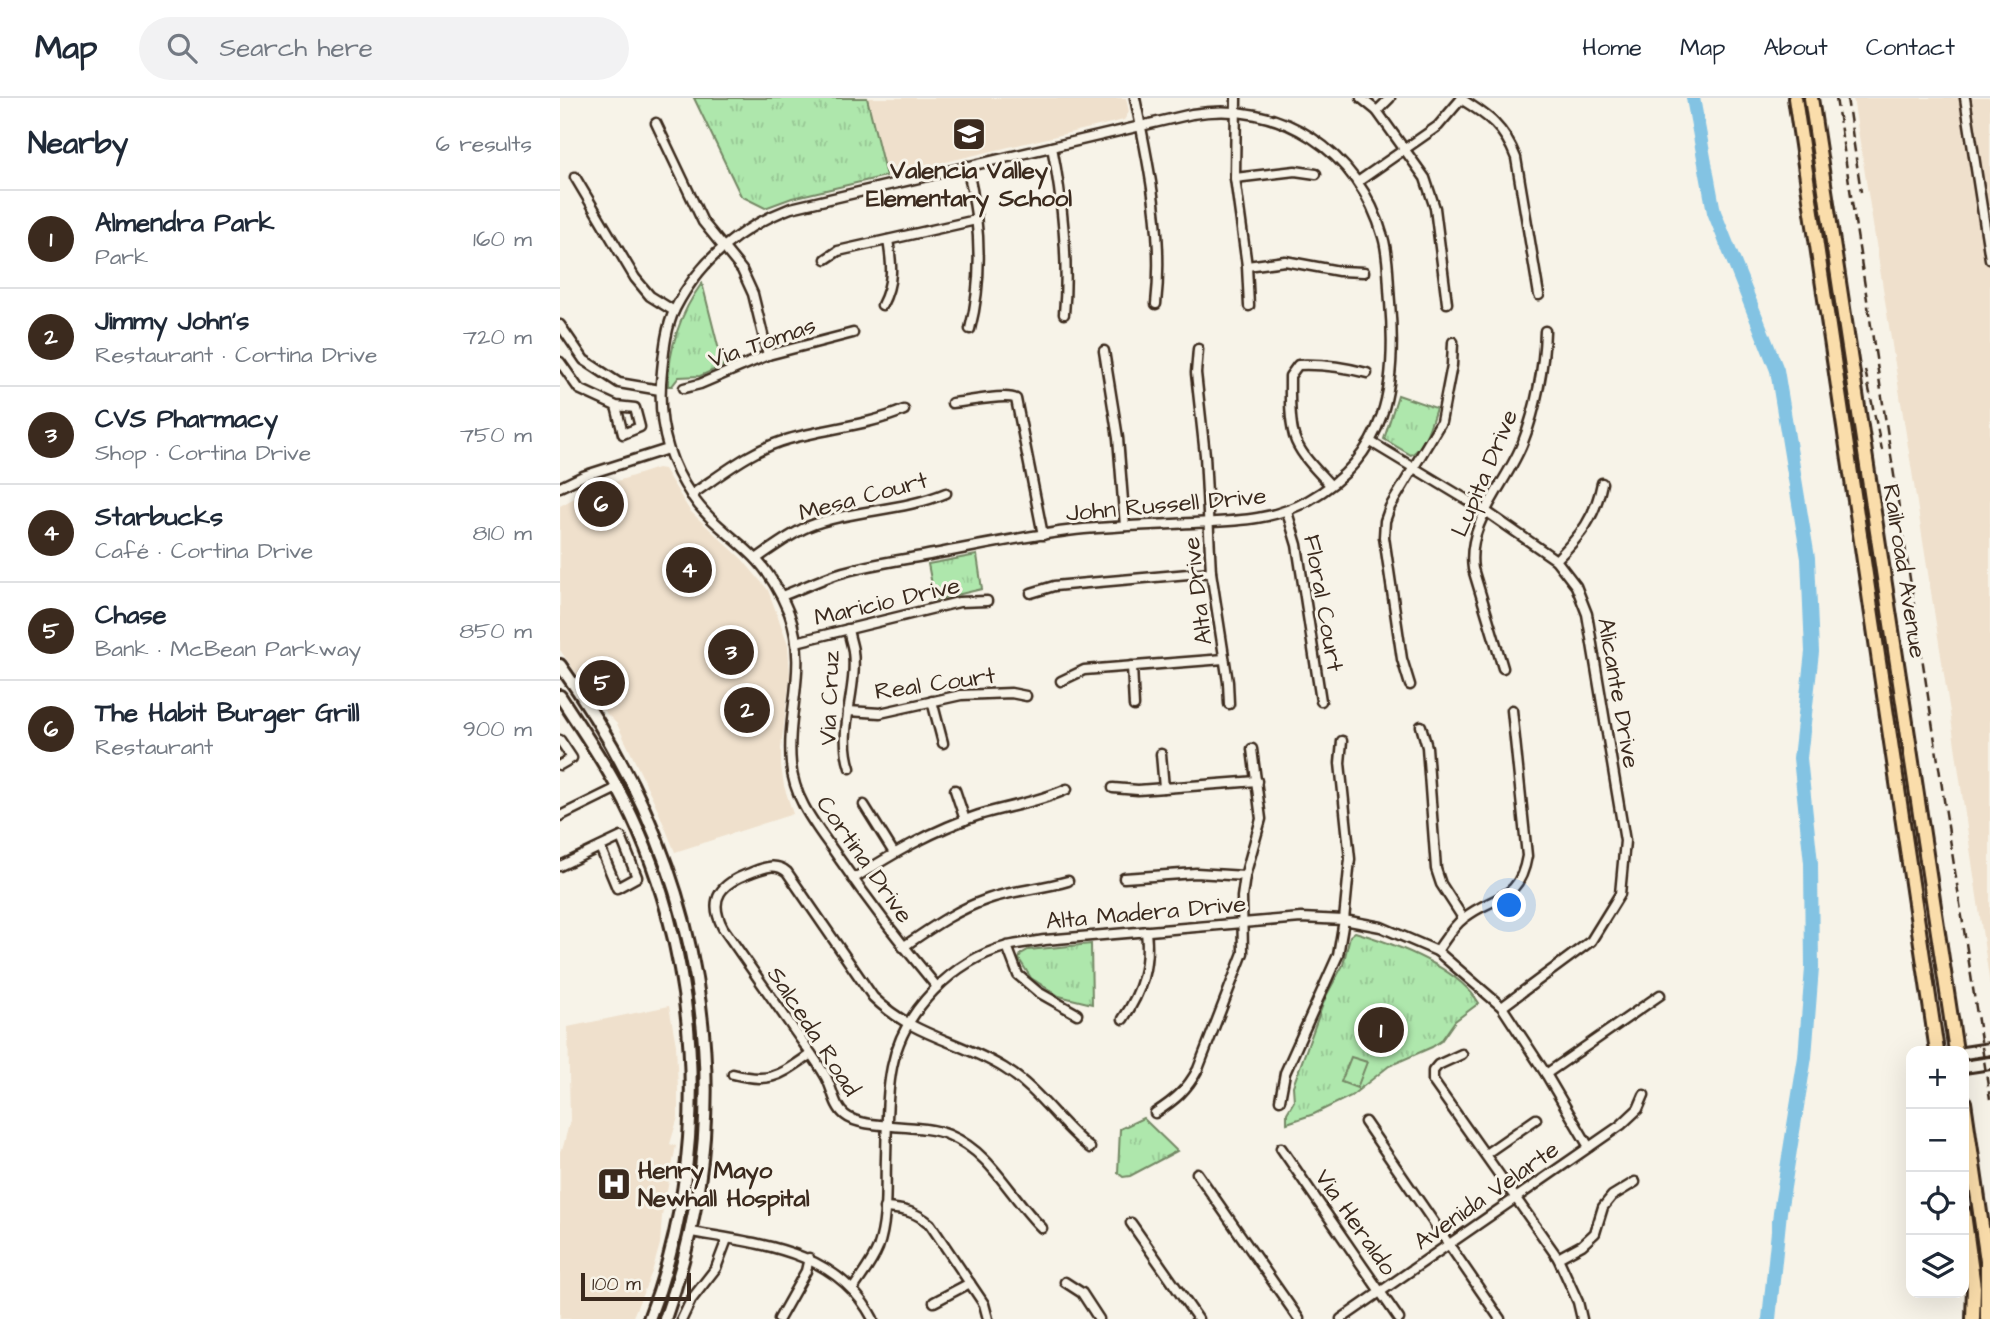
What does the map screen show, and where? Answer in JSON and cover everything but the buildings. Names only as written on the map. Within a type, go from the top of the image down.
[{"type":"main road","name":"Railroad Avenue","points":[[1795,98],[1936,1046]]},
{"type":"main road","name":"Railroad Avenue","points":[[1811,98],[1955,1046]]},
{"type":"main road","points":[[1798,117],[1805,121],[1815,172],[1818,180],[1825,186]]},
{"type":"main road","points":[[560,665],[610,741],[631,782],[666,862],[690,940],[702,1021],[706,1090],[703,1151],[691,1232],[665,1319]]},
{"type":"main road","points":[[560,696],[617,788],[648,858],[666,915],[681,982],[688,1049],[689,1131],[680,1214],[649,1319]]},
{"type":"main road","points":[[1969,1052],[1990,1049]]},
{"type":"main road","points":[[1969,1066],[1990,1063]]},
{"type":"main road","points":[[1965,1109],[1987,1261],[1987,1319]]},
{"type":"main road","points":[[1967,1235],[1974,1287],[1973,1319]]},
{"type":"street","points":[[1135,98],[1154,206],[1158,280],[1156,304]]},
{"type":"street","points":[[1236,98],[1235,178],[1247,266],[1249,306]]},
{"type":"street","points":[[1361,98],[1377,111],[1425,178],[1435,208],[1447,303]]},
{"type":"street","points":[[1377,111],[1390,98]]},
{"type":"street","points":[[1965,98],[1990,259]]},
{"type":"street","points":[[1359,181],[1438,126],[1462,99],[1483,113],[1509,139],[1516,158],[1539,295]]},
{"type":"street","name":"John Russell Drive","points":[[782,597],[838,574],[870,566],[1043,534],[1125,526],[1238,522],[1287,512],[1312,499],[1330,485],[1350,468],[1371,442],[1386,404],[1392,375],[1392,322],[1384,239],[1376,215],[1359,181],[1320,143],[1265,117],[1236,111],[1204,112],[967,166]]},
{"type":"street","points":[[656,123],[703,222],[742,270],[752,293],[768,355]]},
{"type":"street","points":[[1052,147],[1059,188],[1067,287],[1064,314]]},
{"type":"street","points":[[967,166],[974,194],[980,274],[970,330]]},
{"type":"street","name":"Cortina Drive","points":[[937,987],[853,880],[803,806],[794,784],[790,752],[798,681],[796,642],[782,597],[756,559],[719,527],[691,495],[668,449],[660,390],[664,349],[674,311],[698,273],[723,247],[758,222],[791,208],[967,166]]},
{"type":"street","points":[[1235,178],[1296,171],[1317,174]]},
{"type":"street","points":[[575,177],[635,278],[650,296],[674,311]]},
{"type":"street","points":[[826,259],[838,251],[976,220]]},
{"type":"street","points":[[882,305],[891,282],[888,240]]},
{"type":"street","points":[[1247,266],[1285,261],[1339,271],[1364,272]]},
{"type":"street","points":[[560,325],[584,360],[619,383],[660,390]]},
{"type":"street","name":"Lupita Drive","points":[[1503,668],[1473,569],[1471,553],[1473,539],[1524,441],[1545,348],[1545,331]]},
{"type":"street","name":"Via Tomas","points":[[684,388],[701,384],[768,355],[853,332]]},
{"type":"street","points":[[1410,685],[1402,659],[1384,537],[1385,521],[1390,507],[1441,422],[1452,365],[1453,342]]},
{"type":"street","name":"Alta Drive","points":[[1198,349],[1196,373],[1205,455],[1211,572],[1229,704]]},
{"type":"street","points":[[1104,351],[1118,438],[1125,526]]},
{"type":"street","points":[[560,362],[579,389],[615,406]]},
{"type":"street","points":[[1330,485],[1305,456],[1295,437],[1291,416],[1290,376],[1298,365],[1346,368],[1367,373]]},
{"type":"street","points":[[952,403],[1004,396],[1016,399],[1043,534]]},
{"type":"street","points":[[691,495],[741,460],[765,447],[810,433],[882,420],[904,410]]},
{"type":"street","name":"Alicante Drive","points":[[1371,442],[1486,512],[1556,560],[1576,586],[1587,614],[1625,841],[1620,894],[1591,941],[1502,1007]]},
{"type":"street","points":[[560,487],[583,476],[668,449]]},
{"type":"street","points":[[1556,560],[1583,533],[1597,505],[1602,483]]},
{"type":"street","name":"Mesa Court","points":[[756,559],[808,526],[925,502],[946,494]]},
{"type":"street","name":"Floral Court","points":[[1287,512],[1297,545],[1321,701]]},
{"type":"street","points":[[1031,593],[1054,586],[1211,572]]},
{"type":"street","name":"Maricio Drive","points":[[796,642],[959,602],[987,601]]},
{"type":"street","name":"Via Cruz","points":[[848,629],[853,652],[844,737],[850,768]]},
{"type":"street","points":[[1061,681],[1084,670],[1224,659]]},
{"type":"street","points":[[1132,666],[1134,706]]},
{"type":"street","name":"Real Court","points":[[848,710],[880,713],[961,695],[1011,693],[1026,696]]},
{"type":"street","points":[[932,701],[943,743]]},
{"type":"street","points":[[1437,951],[1463,919],[1508,894],[1518,884],[1524,870],[1527,856],[1512,710]]},
{"type":"street","points":[[1421,726],[1427,747],[1436,869],[1441,884],[1463,919]]},
{"type":"street","points":[[560,740],[572,758],[560,765]]},
{"type":"street","points":[[1280,1100],[1285,1073],[1338,956],[1350,859],[1339,763],[1342,741]]},
{"type":"street","points":[[1155,1113],[1177,1099],[1198,1069],[1243,953],[1241,922],[1245,876],[1261,819],[1252,749]]},
{"type":"street","points":[[1161,754],[1164,789]]},
{"type":"street","points":[[1113,788],[1164,789],[1257,781]]},
{"type":"street","points":[[560,816],[617,788]]},
{"type":"street","points":[[853,880],[894,852],[934,831],[1047,798],[1067,789]]},
{"type":"street","points":[[955,790],[965,820]]},
{"type":"street","points":[[864,805],[894,852]]},
{"type":"street","points":[[560,866],[621,837],[638,877],[617,888],[600,847]]},
{"type":"street","name":"Salceda Road","points":[[909,1024],[873,997],[787,872],[775,866],[742,876],[727,883],[720,891],[716,902],[717,917],[827,1079],[840,1110],[848,1118],[861,1124],[926,1128],[948,1134],[968,1145],[988,1161],[1027,1213],[1042,1228]]},
{"type":"street","points":[[1124,878],[1196,873],[1245,876]]},
{"type":"street","points":[[903,947],[964,908],[989,898],[1068,881]]},
{"type":"street","name":"Alta Madera Drive","points":[[853,1289],[879,1246],[884,1208],[892,1064],[909,1024],[937,987],[955,971],[1007,946],[1301,918],[1344,920],[1381,927],[1437,951],[1502,1007],[1589,1147]]},
{"type":"street","points":[[1123,1019],[1135,1001],[1145,975],[1146,931]]},
{"type":"street","points":[[1007,946],[1018,975],[1038,992],[1077,1014]]},
{"type":"street","points":[[1546,1074],[1660,995]]},
{"type":"street","points":[[909,1024],[1004,1068],[1029,1086],[1075,1137],[1090,1148]]},
{"type":"street","points":[[733,1074],[754,1079],[770,1078],[811,1054]]},
{"type":"street","points":[[1462,1054],[1438,1065],[1433,1071],[1433,1081],[1487,1153],[1558,1258],[1578,1302],[1582,1319]]},
{"type":"street","name":"Avenida Velarte","points":[[1341,1319],[1621,1125],[1638,1109],[1644,1096]]},
{"type":"street","points":[[1487,1153],[1536,1119]]},
{"type":"street","points":[[1365,1122],[1500,1319]]},
{"type":"street","name":"Via Heraldo","points":[[1281,1148],[1399,1319]]},
{"type":"street","points":[[1197,1173],[1299,1319]]},
{"type":"street","points":[[1558,1258],[1582,1245],[1595,1233],[1608,1202],[1635,1182]]},
{"type":"street","points":[[884,1208],[905,1210],[925,1219],[985,1304],[988,1319]]},
{"type":"street","points":[[1131,1223],[1198,1319]]},
{"type":"street","points":[[691,1232],[809,1258],[830,1270],[853,1289],[873,1319]]},
{"type":"street","points":[[682,1319],[691,1300],[716,1268],[727,1239]]},
{"type":"street","points":[[779,1319],[806,1271],[809,1258]]},
{"type":"street","points":[[1065,1282],[1082,1293],[1099,1319]]},
{"type":"street","points":[[934,1302],[970,1283]]},
{"type":"shaded area","name":"Valencia Valley Elementary School","points":[[867,98],[1126,98],[1129,112],[1124,120],[886,176]]},
{"type":"shaded area","points":[[1853,98],[1990,98],[1990,985],[1952,725]]},
{"type":"shaded area","points":[[658,468],[664,469],[690,511],[742,559],[768,590],[788,644],[790,677],[781,766],[793,814],[675,852],[617,724],[600,707],[560,650],[560,506],[589,490]]},
{"type":"shaded area","name":"Henry Mayo Newhall Hospital","points":[[669,1006],[676,1045],[678,1117],[670,1144],[676,1146],[662,1216],[660,1244],[652,1272],[632,1319],[560,1319],[560,1151],[570,1120],[568,1027]]},
{"type":"green space","points":[[694,98],[867,98],[886,176],[792,198],[765,208],[741,196]]},
{"type":"green space","points":[[702,283],[723,366],[700,376],[679,377],[672,386],[668,386],[677,332]]},
{"type":"green space","points":[[1398,395],[1436,408],[1424,441],[1411,455],[1384,439]]},
{"type":"green space","points":[[977,555],[982,589],[935,600],[928,564]]},
{"type":"green space","points":[[1355,932],[1406,950],[1440,967],[1469,990],[1479,1003],[1455,1021],[1441,1041],[1432,1047],[1389,1066],[1351,1096],[1314,1114],[1287,1123],[1287,1113],[1294,1101],[1293,1086],[1326,996],[1343,965],[1350,936]]},
{"type":"green space","points":[[1091,944],[1092,1004],[1059,996],[1031,978],[1019,959],[1021,954],[1028,950]]},
{"type":"green space","points":[[1351,1057],[1367,1062],[1357,1088],[1341,1082]]},
{"type":"green space","points":[[1143,1118],[1177,1151],[1130,1176],[1123,1177],[1118,1173],[1120,1129]]},
{"type":"waterway","points":[[1693,98],[1714,212],[1777,370],[1808,558],[1812,652],[1800,758],[1811,863],[1812,968],[1805,1057],[1780,1212],[1769,1319]]},
{"type":"railway","points":[[1836,98],[1990,1099]]},
{"type":"railway","points":[[1847,98],[1861,192]]},
{"type":"railway","points":[[1865,370],[1882,450]]},
{"type":"place","name":"Valencia Valley Elementary School","points":[[969,134]]},
{"type":"place","name":"The Habit Burger Grill","points":[[601,504]]},
{"type":"place","name":"Starbucks","points":[[689,570]]},
{"type":"place","name":"CVS Pharmacy","points":[[731,652]]},
{"type":"place","name":"Chase","points":[[602,683]]},
{"type":"place","name":"Jimmy John's","points":[[747,710]]},
{"type":"place","name":"Almendra Park","points":[[1381,1030]]},
{"type":"place","name":"Henry Mayo Newhall Hospital","points":[[614,1184]]}]
